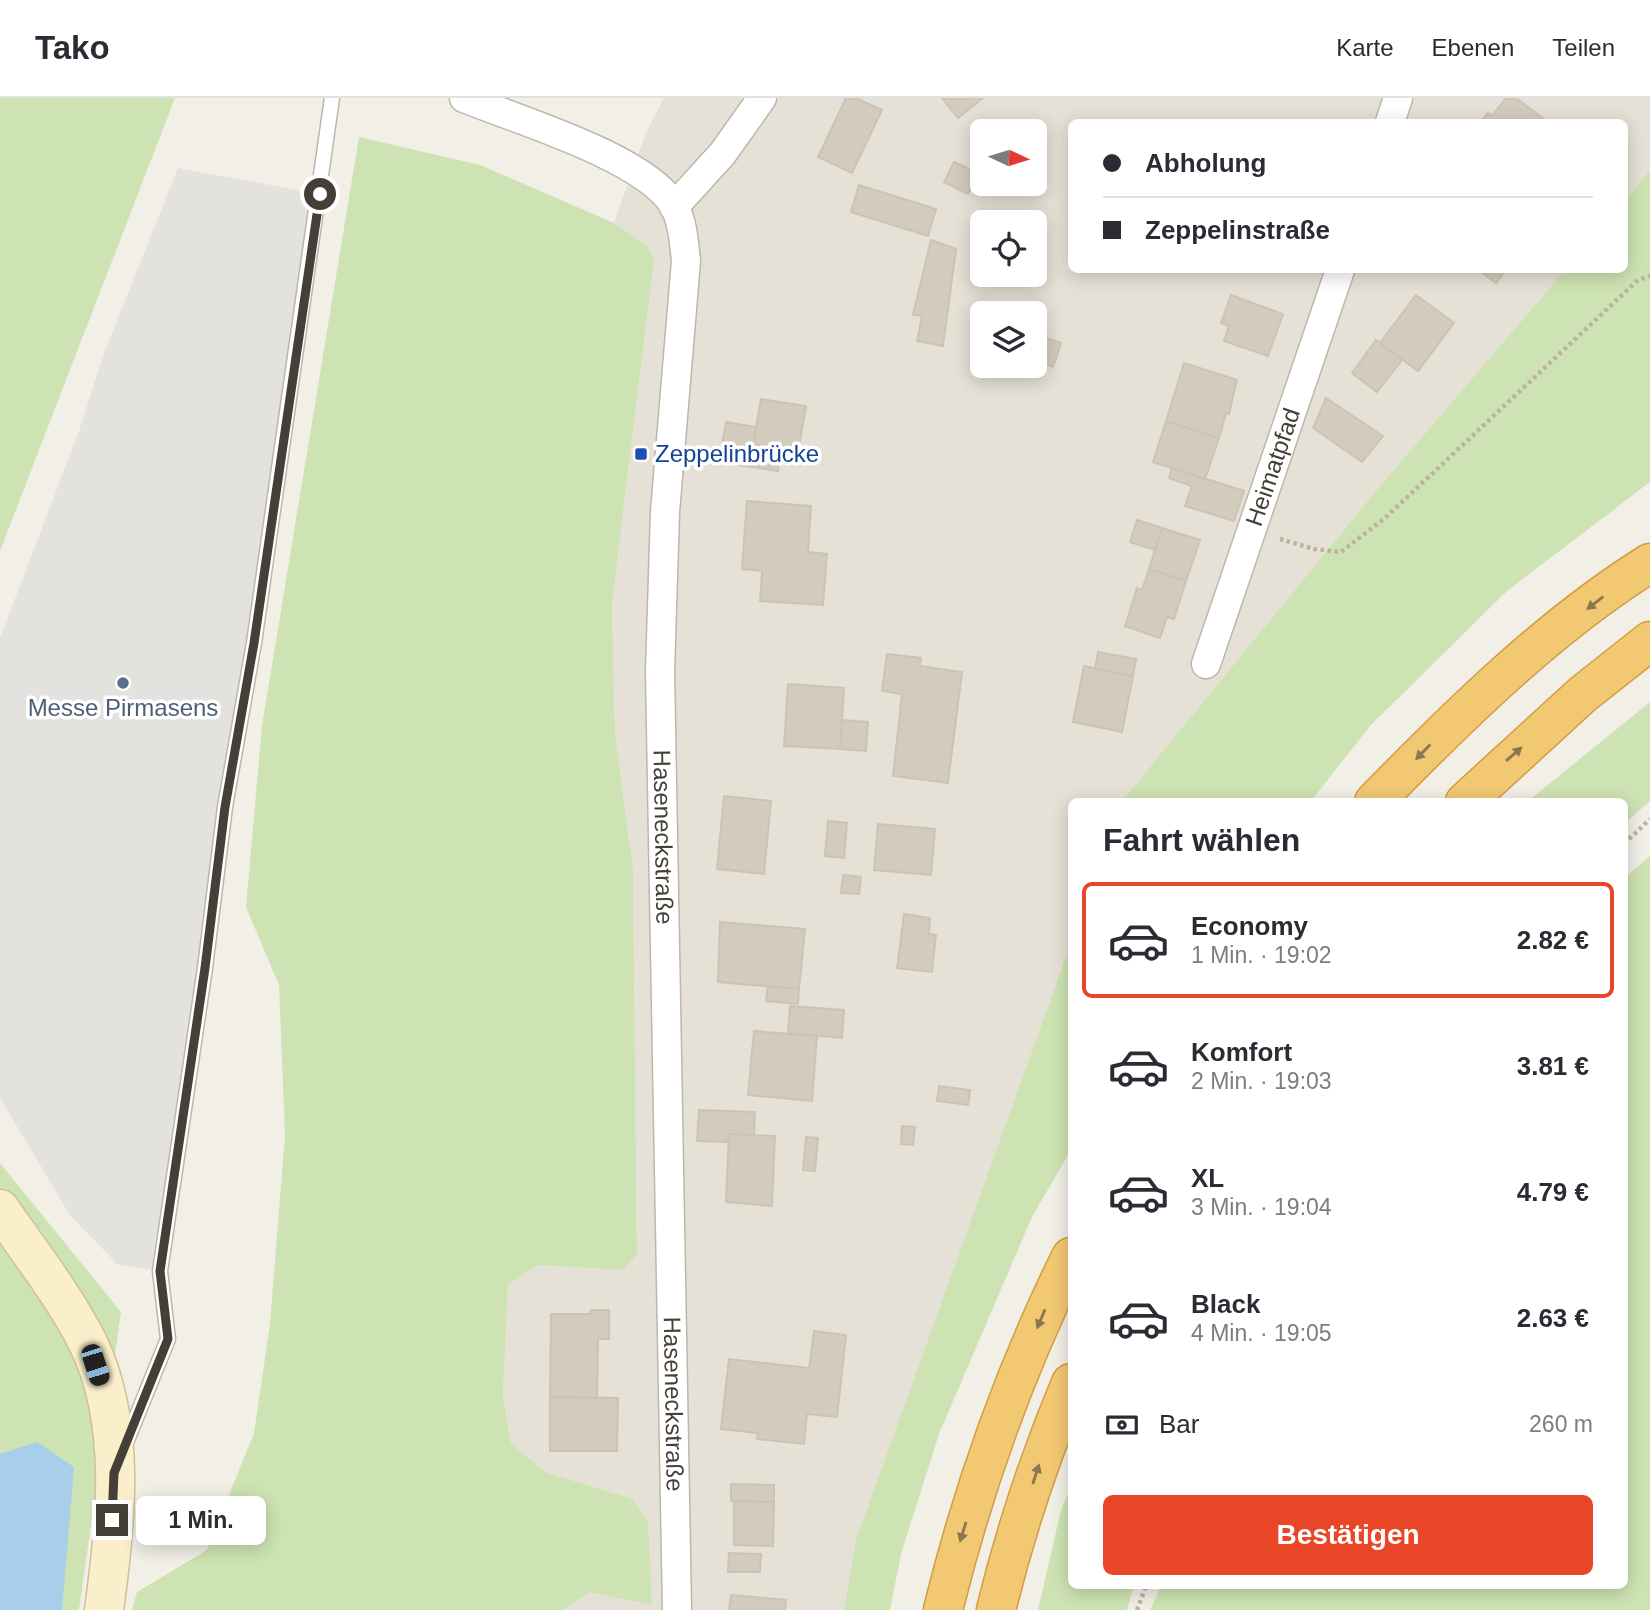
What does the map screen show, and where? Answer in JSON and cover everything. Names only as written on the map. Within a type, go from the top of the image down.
[{"type":"highway","points":[[1378,798],[1459,717],[1545,642],[1650,563]]},
{"type":"highway","points":[[1469,798],[1583,694],[1650,641]]},
{"type":"highway","points":[[943,1610],[962,1533],[1000,1419],[1045,1308],[1068,1263]]},
{"type":"highway","points":[[996,1610],[1010,1553],[1047,1438],[1068,1390]]},
{"type":"street","points":[[464,98],[618,160],[645,174],[662,189],[674,206],[706,173],[762,98]]},
{"type":"street","points":[[1391,119],[1398,98]]},
{"type":"street","name":"Haseneckstraße","points":[[674,206],[682,231],[686,261],[665,512],[660,671],[677,1610]]},
{"type":"street","name":"Heimatpfad","points":[[1206,664],[1339,273]]},
{"type":"street","points":[[0,1209],[88,1343],[110,1408],[114,1473],[110,1567],[104,1610]]},
{"type":"lane","points":[[114,1473],[168,1339],[160,1271],[205,968],[225,807],[254,643],[332,98]]},
{"type":"path","points":[[1252,530],[1314,549],[1341,552],[1385,518],[1638,280],[1650,276]]},
{"type":"path","points":[[1628,840],[1650,819]]},
{"type":"path","points":[[1137,1610],[1145,1589]]},
{"type":"shaded area","points":[[664,98],[1650,98],[1650,170],[1628,196],[1628,119],[1068,119],[1068,273],[1562,273],[1375,492],[1124,798],[1068,798],[1068,953],[845,1610],[562,1610],[590,1592],[633,1499],[545,1472],[511,1443],[503,1396],[508,1285],[538,1265],[624,1270],[637,1254],[633,869],[615,733],[612,604],[654,260],[646,246],[614,223],[646,133]]},
{"type":"shaded area","name":"Messe Pirmasens","points":[[178,168],[320,194],[160,1271],[118,1265],[70,1215],[0,1098],[0,638],[79,431],[104,353]]},
{"type":"green space","points":[[0,98],[175,98],[0,551]]},
{"type":"green space","points":[[359,137],[480,165],[614,223],[647,246],[654,260],[612,604],[615,733],[633,869],[637,1254],[624,1270],[538,1265],[508,1285],[503,1396],[511,1443],[545,1472],[633,1499],[648,1523],[652,1605],[590,1592],[562,1610],[132,1610],[137,1592],[207,1550],[254,1433],[270,1324],[285,1135],[279,985],[246,907],[262,726]]},
{"type":"green space","points":[[1650,170],[1650,482],[1507,591],[1370,726],[1313,798],[1124,798],[1375,492],[1562,273],[1628,273],[1628,196]]},
{"type":"green space","points":[[1650,702],[1650,801],[1628,820],[1628,798],[1532,798]]},
{"type":"green space","points":[[1650,856],[1650,1610],[1150,1610],[1160,1589],[1628,1589],[1628,875]]},
{"type":"green space","points":[[1068,951],[1068,1155],[1032,1217],[939,1434],[901,1554],[890,1610],[844,1610],[856,1540]]},
{"type":"green space","points":[[0,1163],[121,1312],[79,1610],[0,1610]]},
{"type":"green space","points":[[1068,1493],[1068,1589],[1133,1589],[1127,1610],[1038,1610],[1061,1510]]},
{"type":"water","points":[[37,1442],[74,1467],[62,1610],[0,1610],[0,1454]]},
{"type":"building","points":[[846,98],[856,98],[882,110],[852,173],[818,157]]},
{"type":"building","points":[[942,98],[983,98],[958,118]]},
{"type":"building","points":[[1506,98],[1516,98],[1544,119],[1483,119],[1488,113],[1492,116]]},
{"type":"building","points":[[954,162],[970,169],[968,194],[944,182]]},
{"type":"building","points":[[859,185],[936,209],[928,236],[851,212]]},
{"type":"building","points":[[931,240],[956,249],[943,346],[917,341],[922,316],[913,315]]},
{"type":"building","points":[[1483,273],[1504,273],[1496,283]]},
{"type":"building","points":[[1231,295],[1283,314],[1268,356],[1224,341],[1229,326],[1221,323]]},
{"type":"building","points":[[1416,295],[1454,323],[1418,371],[1380,343]]},
{"type":"building","points":[[1047,338],[1061,343],[1053,367],[1047,365]]},
{"type":"building","points":[[1376,340],[1402,360],[1377,392],[1352,373]]},
{"type":"building","points":[[1184,363],[1237,380],[1229,414],[1226,413],[1219,438],[1166,421]]},
{"type":"building","points":[[1326,398],[1383,436],[1362,462],[1313,428]]},
{"type":"building","points":[[761,399],[806,406],[798,452],[753,445]]},
{"type":"building","points":[[1166,421],[1219,438],[1205,479],[1153,462]]},
{"type":"building","points":[[726,422],[756,427],[753,445],[781,449],[778,471],[719,462]]},
{"type":"building","points":[[1172,468],[1244,491],[1234,521],[1185,506],[1192,486],[1169,478]]},
{"type":"building","points":[[747,501],[811,506],[808,552],[827,554],[823,605],[760,601],[762,571],[742,569]]},
{"type":"building","points":[[1137,520],[1162,528],[1155,550],[1130,542]]},
{"type":"building","points":[[1162,528],[1200,540],[1186,581],[1149,569]]},
{"type":"building","points":[[1149,569],[1186,581],[1174,619],[1167,617],[1160,638],[1125,626],[1137,588],[1142,590]]},
{"type":"building","points":[[1098,652],[1136,659],[1133,676],[1095,669]]},
{"type":"building","points":[[887,654],[921,658],[920,666],[962,672],[948,783],[893,776],[902,694],[882,691]]},
{"type":"building","points":[[1084,666],[1133,676],[1122,732],[1073,722]]},
{"type":"building","points":[[788,684],[844,688],[840,749],[784,746]]},
{"type":"building","points":[[842,720],[868,722],[866,751],[840,749]]},
{"type":"building","points":[[724,796],[771,801],[764,874],[717,869]]},
{"type":"building","points":[[828,821],[847,823],[844,858],[825,856]]},
{"type":"building","points":[[878,824],[935,829],[931,875],[874,870]]},
{"type":"building","points":[[843,875],[861,877],[859,894],[841,893]]},
{"type":"building","points":[[904,914],[930,918],[929,934],[936,935],[932,972],[897,968]]},
{"type":"building","points":[[720,922],[805,929],[799,989],[718,982]]},
{"type":"building","points":[[768,986],[799,989],[798,1004],[766,1001]]},
{"type":"building","points":[[790,1006],[844,1010],[842,1038],[788,1033]]},
{"type":"building","points":[[754,1031],[817,1036],[812,1101],[748,1095]]},
{"type":"building","points":[[939,1086],[970,1090],[968,1105],[937,1101]]},
{"type":"building","points":[[699,1110],[755,1112],[754,1135],[729,1134],[728,1142],[697,1141]]},
{"type":"building","points":[[902,1126],[915,1127],[913,1145],[901,1144]]},
{"type":"building","points":[[729,1134],[775,1136],[772,1206],[726,1202]]},
{"type":"building","points":[[806,1137],[818,1138],[815,1171],[803,1170]]},
{"type":"building","points":[[591,1310],[609,1310],[609,1339],[598,1339],[597,1398],[550,1397],[551,1314],[590,1314]]},
{"type":"building","points":[[814,1331],[846,1335],[837,1417],[807,1414],[804,1444],[757,1439],[758,1433],[721,1429],[729,1359],[809,1368]]},
{"type":"building","points":[[550,1397],[618,1398],[617,1451],[550,1451]]},
{"type":"building","points":[[731,1484],[774,1485],[774,1502],[731,1501]]},
{"type":"building","points":[[734,1501],[774,1502],[773,1546],[734,1545]]},
{"type":"building","points":[[729,1553],[761,1554],[760,1572],[728,1572]]},
{"type":"building","points":[[731,1595],[786,1600],[785,1610],[729,1610]]},
{"type":"place","name":"Zeppelinbrücke","points":[[641,454]]},
{"type":"place","name":"Messe Pirmasens","points":[[123,683]]},
{"type":"route","points":[[112,1520],[114,1473],[168,1339],[160,1271],[216,890],[225,807],[254,643],[265,553],[320,194]]}]
